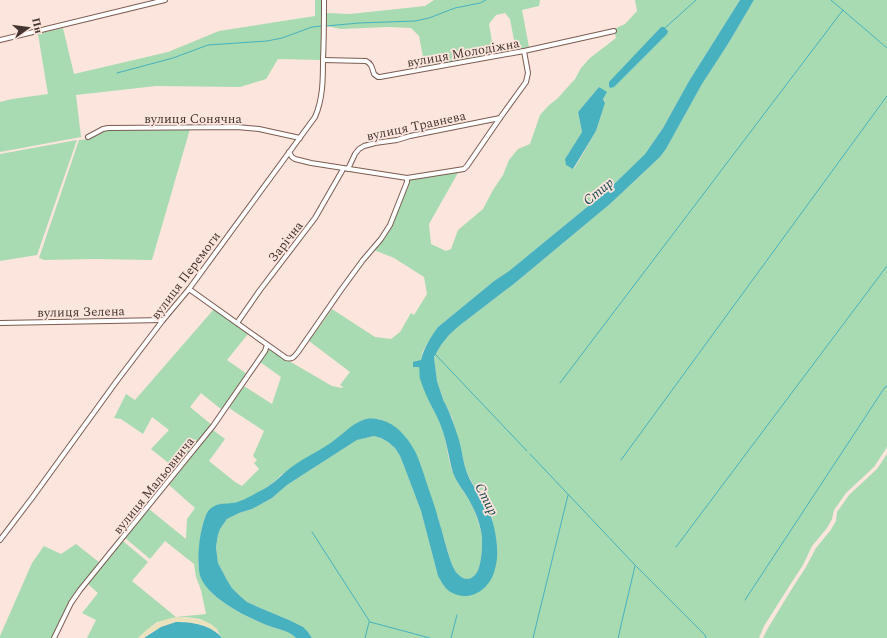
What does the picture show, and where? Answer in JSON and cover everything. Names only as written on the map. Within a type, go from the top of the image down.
[{"type":"street","points":[[0,40],[165,0]]},
{"type":"street","name":"вулиця Перемоги","points":[[0,540],[116,382],[163,320],[189,289],[311,124],[318,110],[323,86],[324,0]]},
{"type":"street","name":"вулиця Молодіжна","points":[[323,60],[366,61],[372,66],[374,74],[380,77],[524,51],[614,31]]},
{"type":"street","points":[[289,152],[295,159],[311,163],[407,178],[464,169],[468,166],[526,82],[528,74],[524,51]]},
{"type":"street","name":"вулиця Травнева","points":[[348,169],[359,149],[369,144],[392,141],[500,118]]},
{"type":"street","name":"вулиця Сонячна","points":[[88,138],[103,129],[108,128],[237,127],[260,129],[300,138]]},
{"type":"street","name":"Зарічна","points":[[237,323],[260,290],[315,218],[343,168]]},
{"type":"street","points":[[189,289],[267,345],[286,358],[291,359],[294,357],[341,290],[381,239],[390,225],[407,182],[407,178]]},
{"type":"street","name":"вулиця Зелена","points":[[0,323],[163,320]]},
{"type":"street","name":"вулиця Мальовнича","points":[[54,638],[71,603],[80,590],[213,426],[265,351],[267,345]]},
{"type":"green space","points":[[315,0],[322,0],[321,60],[278,59],[266,79],[240,87],[156,86],[76,95],[81,137],[0,152],[0,102],[48,94],[38,34],[63,28],[74,74],[168,52],[219,31],[315,16]]},
{"type":"green space","points":[[434,0],[540,0],[539,6],[522,10],[529,47],[516,50],[510,19],[505,13],[496,15],[489,24],[494,54],[425,67],[419,36],[411,28],[388,27],[341,29],[326,26],[326,13],[350,14],[425,6]]},
{"type":"green space","points":[[635,0],[740,0],[689,81],[663,128],[645,154],[609,189],[438,327],[423,351],[419,367],[420,378],[442,428],[454,476],[472,505],[481,531],[481,556],[478,570],[474,576],[467,579],[464,578],[453,568],[438,518],[416,454],[411,445],[404,436],[389,423],[379,419],[363,420],[328,445],[281,475],[260,492],[235,503],[220,504],[215,506],[209,511],[204,520],[198,561],[201,577],[205,585],[221,601],[231,608],[272,627],[288,632],[296,638],[222,638],[217,629],[210,624],[200,619],[186,617],[157,622],[138,638],[87,638],[96,620],[82,613],[98,593],[88,584],[123,541],[148,562],[132,581],[176,617],[206,614],[194,564],[165,541],[150,559],[125,538],[149,509],[186,539],[187,519],[195,508],[169,485],[213,430],[225,439],[209,461],[242,486],[259,469],[254,463],[257,460],[253,456],[264,431],[229,408],[244,386],[272,404],[281,377],[260,362],[268,348],[285,360],[332,386],[342,388],[343,387],[340,385],[350,372],[309,341],[332,309],[375,337],[391,339],[400,332],[411,313],[414,315],[427,294],[424,277],[394,258],[374,250],[385,238],[411,179],[459,171],[429,224],[431,244],[446,251],[451,249],[458,230],[483,209],[503,175],[509,160],[518,149],[530,144],[540,115],[575,79],[581,68],[590,58],[616,38],[614,29],[625,24],[637,11]],"holes":[[[661,27],[664,27],[609,86],[610,82]],[[599,87],[605,103],[596,131],[574,169],[565,159],[582,132],[578,112]]]},
{"type":"green space","points":[[754,0],[887,0],[887,447],[874,467],[846,493],[834,510],[832,519],[827,528],[812,546],[803,565],[764,626],[759,638],[312,638],[308,632],[289,620],[247,602],[232,588],[218,563],[216,547],[218,535],[227,519],[252,509],[272,498],[287,485],[357,440],[374,436],[388,442],[395,448],[400,456],[421,511],[438,576],[444,585],[457,594],[495,569],[497,551],[492,518],[467,473],[452,418],[444,402],[437,381],[434,357],[449,335],[459,326],[515,283],[610,204],[660,157],[666,149],[702,84]]},
{"type":"green space","points":[[190,129],[152,260],[44,260],[39,258],[79,140],[89,139],[103,130]]},
{"type":"green space","points":[[77,140],[37,255],[0,261],[0,154]]},
{"type":"green space","points":[[214,309],[248,334],[227,360],[247,374],[222,410],[201,393],[190,407],[212,425],[176,469],[151,449],[169,430],[152,417],[143,434],[121,419],[114,418],[126,394],[135,400]]},
{"type":"green space","points":[[887,454],[887,638],[763,638],[816,548],[836,521],[837,512],[849,495],[877,469]]},
{"type":"green space","points":[[76,544],[100,563],[79,589],[52,638],[0,638],[32,563],[44,546],[61,554]]},
{"type":"sand","points":[[176,617],[206,622],[212,625],[219,634],[203,625],[184,622],[151,633],[144,638],[138,638],[155,624]]},
{"type":"water","name":"Стир","points":[[740,0],[754,0],[702,84],[666,149],[660,157],[610,204],[515,283],[459,326],[449,335],[434,357],[437,381],[459,440],[464,465],[470,480],[489,512],[494,527],[497,543],[497,559],[492,577],[484,589],[478,593],[464,596],[457,595],[449,591],[444,586],[438,576],[421,511],[400,456],[395,448],[388,442],[374,436],[357,440],[287,485],[272,498],[252,509],[227,519],[218,535],[216,547],[218,563],[232,588],[247,602],[303,627],[312,638],[296,638],[288,632],[253,619],[232,608],[213,594],[201,578],[198,563],[199,543],[203,523],[209,510],[220,504],[240,501],[264,489],[293,466],[329,444],[354,424],[369,419],[381,420],[391,424],[404,435],[411,444],[416,453],[434,504],[453,568],[464,578],[467,579],[474,576],[478,570],[482,551],[482,535],[477,516],[453,473],[442,429],[422,385],[419,367],[413,367],[413,362],[421,360],[432,335],[438,327],[609,189],[645,154],[663,128],[689,81]]},
{"type":"water","points":[[661,27],[664,27],[668,31],[667,34],[614,87],[610,88],[609,82]]},
{"type":"water","points":[[599,87],[607,92],[603,99],[605,103],[596,131],[573,169],[566,165],[565,159],[582,132],[578,112]]},
{"type":"water","points":[[176,622],[207,627],[222,638],[144,638],[161,627]]},
{"type":"waterway","points":[[326,26],[415,21],[486,0]]},
{"type":"waterway","points":[[665,28],[696,0]]},
{"type":"waterway","points":[[831,0],[887,48]]},
{"type":"waterway","points":[[560,383],[843,10]]},
{"type":"waterway","points":[[117,73],[173,58],[208,45],[267,41],[282,38],[312,27],[322,26]]},
{"type":"waterway","points":[[621,460],[887,96]]},
{"type":"waterway","points":[[676,547],[887,266]]},
{"type":"waterway","points":[[435,354],[527,451]]},
{"type":"waterway","points":[[745,600],[887,386]]},
{"type":"waterway","points":[[530,454],[635,565],[705,635],[706,638]]},
{"type":"waterway","points":[[533,638],[568,495]]},
{"type":"waterway","points":[[312,532],[370,622],[430,638]]},
{"type":"waterway","points":[[618,638],[635,566]]},
{"type":"waterway","points":[[451,638],[457,615]]},
{"type":"waterway","points":[[365,638],[369,622]]}]
